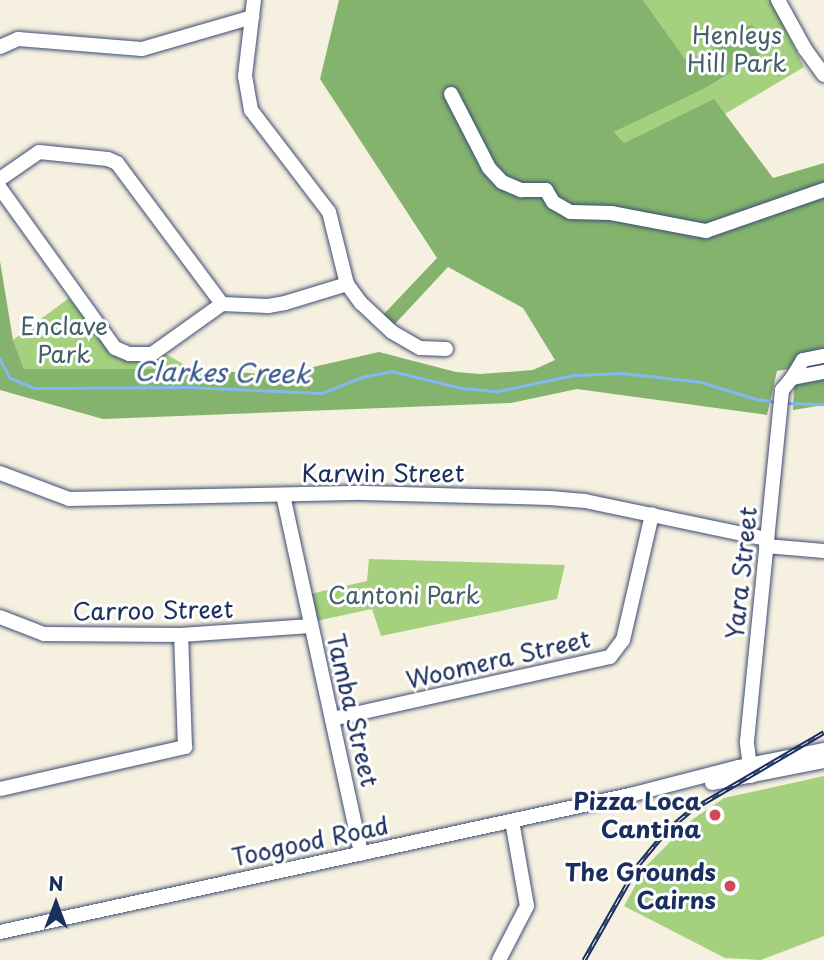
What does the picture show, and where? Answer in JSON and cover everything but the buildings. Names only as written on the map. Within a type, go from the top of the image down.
[{"type":"street","points":[[254,0],[244,76],[251,110],[329,212],[347,284],[361,303],[392,332],[420,348],[446,349]]},
{"type":"street","points":[[778,0],[805,49],[824,75]]},
{"type":"street","points":[[0,47],[18,39],[142,49],[252,17]]},
{"type":"street","points":[[451,94],[482,156],[502,183],[521,190],[546,190],[553,202],[570,212],[611,214],[706,231],[824,190]]},
{"type":"street","points":[[0,179],[39,152],[108,159],[117,163],[222,304]]},
{"type":"street","points":[[0,188],[115,348],[129,354],[152,354],[222,304],[268,306],[347,284]]},
{"type":"street","points":[[786,385],[803,360],[824,356]]},
{"type":"street","points":[[786,385],[824,372]]},
{"type":"street","name":"Yara Street","points":[[750,770],[747,741],[780,413],[786,385]]},
{"type":"street","name":"Karwin Street","points":[[0,473],[69,499],[363,493],[550,498],[652,514],[767,542],[824,551]]},
{"type":"street","name":"Tamba Street","points":[[283,495],[361,853]]},
{"type":"street","name":"Woomera Street","points":[[332,719],[610,657],[622,640],[652,514]]},
{"type":"street","name":"Carroo Street","points":[[0,617],[44,634],[181,635],[311,626]]},
{"type":"street","points":[[0,789],[185,747],[181,635]]},
{"type":"street","name":"Toogood Road","points":[[0,932],[750,770],[824,750]]},
{"type":"street","name":"Toogood Road","points":[[750,770],[824,761]]},
{"type":"street","points":[[499,960],[527,906],[512,821]]},
{"type":"green space","points":[[339,0],[643,0],[687,62],[713,49],[730,32],[752,25],[759,33],[764,52],[705,88],[614,132],[624,143],[714,99],[773,178],[824,163],[824,405],[793,410],[795,368],[777,371],[767,415],[577,389],[511,403],[103,419],[0,390],[0,261],[13,340],[24,369],[192,369],[278,375],[379,352],[456,372],[480,374],[533,370],[555,360],[523,308],[448,267],[393,326],[382,316],[437,258],[320,79]]},
{"type":"green space","name":"Henleys Hill Park","points":[[643,0],[771,0],[804,67],[723,115],[713,100],[624,143],[614,132],[704,87]]},
{"type":"green space","name":"Enclave Park","points":[[69,298],[109,350],[164,353],[192,369],[24,369],[13,340]]},
{"type":"green space","name":"Cantoni Park","points":[[369,559],[565,565],[557,599],[381,636],[372,609],[316,621],[310,594],[367,581]]},
{"type":"green space","name":"The Grounds Cairns","points":[[824,776],[824,936],[761,960],[725,958],[624,906],[646,866],[693,819],[724,798]]},
{"type":"waterway","name":"Clarkes Creek","points":[[0,359],[10,378],[35,388],[188,387],[322,393],[362,377],[392,371],[461,388],[498,391],[574,375],[622,373],[701,382],[756,399],[777,402]]},
{"type":"waterway","name":"Clarkes Creek","points":[[787,403],[824,404]]},
{"type":"railway","points":[[584,960],[638,865],[666,831],[691,810],[824,732]]},
{"type":"place","name":"Pizza Loca Cantina","points":[[715,815]]},
{"type":"place","name":"The Grounds Cairns","points":[[730,886]]}]
